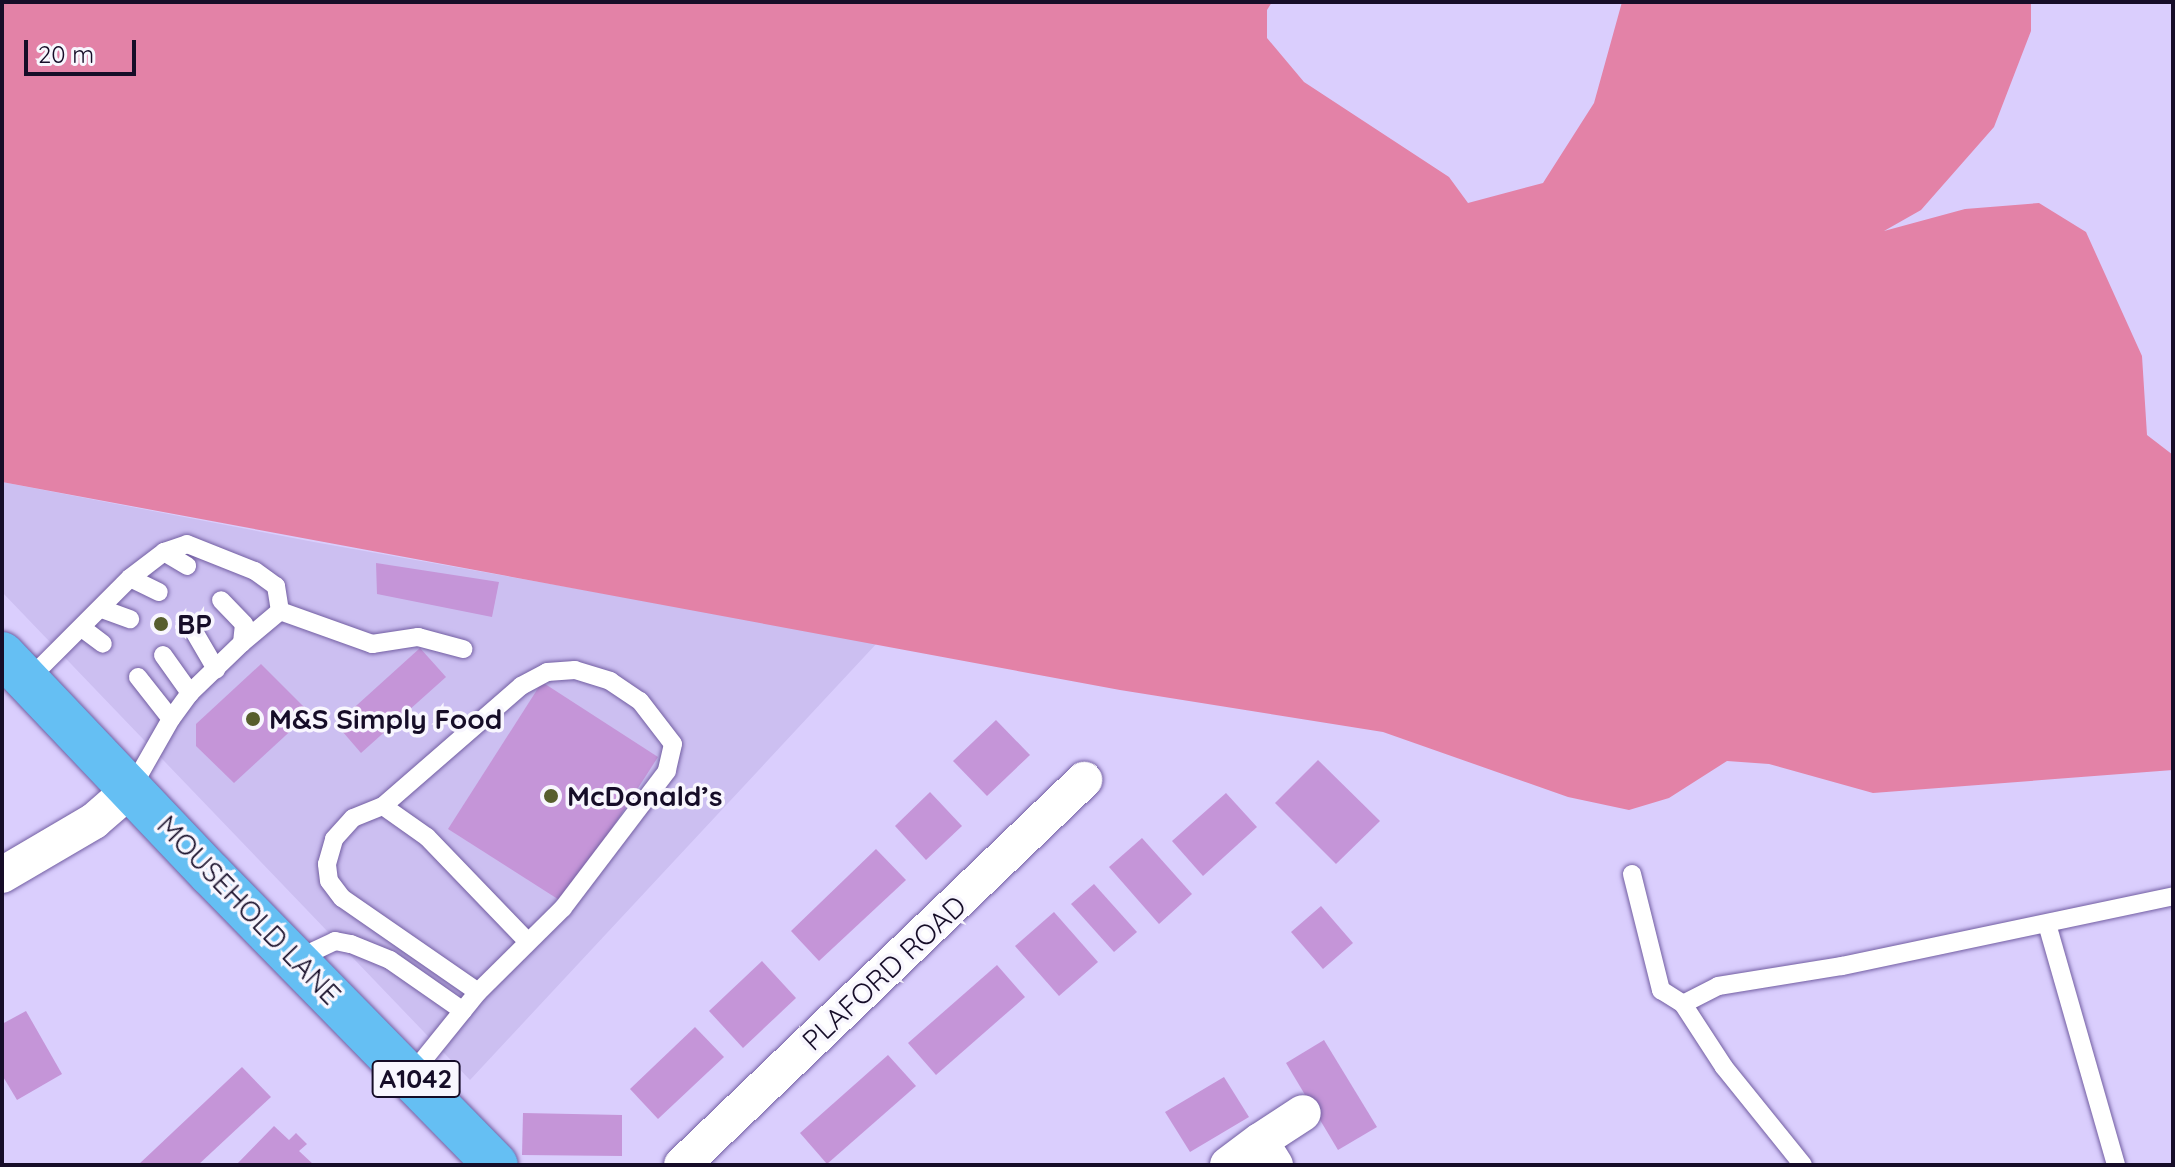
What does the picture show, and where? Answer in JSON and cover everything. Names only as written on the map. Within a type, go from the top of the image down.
[{"type":"highway","name":"MOUSEHOLD LANE","points":[[15,667],[496,1165]]},
{"type":"street","name":"PLAFORD ROAD","points":[[682,1165],[1084,780]]},
{"type":"street","points":[[2,875],[94,821],[131,789]]},
{"type":"street","points":[[1228,1165],[1268,1153],[1303,1113]]},
{"type":"lane","points":[[15,667],[82,628],[130,578],[164,552],[187,544],[255,571],[276,586],[280,611]]},
{"type":"lane","points":[[164,552],[187,566]]},
{"type":"lane","points":[[130,578],[159,592]]},
{"type":"lane","points":[[221,600],[244,624],[242,643]]},
{"type":"lane","points":[[102,609],[130,619]]},
{"type":"lane","points":[[131,789],[171,719],[190,693],[280,611]]},
{"type":"lane","points":[[280,611],[372,644],[418,637],[463,649]]},
{"type":"lane","points":[[82,628],[103,644]]},
{"type":"lane","points":[[192,628],[216,669]]},
{"type":"lane","points":[[163,655],[190,693]]},
{"type":"lane","points":[[411,1075],[478,992],[563,908],[667,771],[673,744],[640,701],[610,681],[575,670],[547,672],[521,686],[383,806],[353,818],[334,839],[327,864],[329,881],[342,898],[478,992]]},
{"type":"lane","points":[[138,677],[171,719]]},
{"type":"lane","points":[[383,806],[427,837],[527,941]]},
{"type":"lane","points":[[1632,874],[1661,990],[1683,1004],[1724,1067],[1803,1165]]},
{"type":"lane","points":[[1683,1004],[1718,986],[1842,966],[2173,896]]},
{"type":"lane","points":[[2047,924],[2116,1165]]},
{"type":"lane","points":[[297,959],[335,941],[351,944],[390,960],[463,1011]]},
{"type":"shaded area","points":[[2,2],[1272,2],[1267,10],[1267,38],[1304,82],[1449,177],[1468,203],[1543,183],[1594,103],[1622,2],[2031,2],[2031,31],[1994,127],[1921,210],[1884,231],[1965,209],[2039,203],[2086,232],[2142,356],[2147,435],[2173,455],[2173,770],[1873,793],[1769,764],[1727,761],[1669,798],[1629,810],[1568,797],[1383,732],[1120,690],[2,482]]},
{"type":"shaded area","points":[[2,482],[314,542],[878,642],[470,1080],[2,592]]},
{"type":"building","points":[[376,563],[499,582],[492,617],[377,594]]},
{"type":"building","points":[[420,648],[446,677],[361,753],[336,724]]},
{"type":"building","name":"M&S Simply Food","points":[[261,664],[310,713],[234,783],[196,746],[196,724]]},
{"type":"building","name":"McDonald’s","points":[[542,682],[658,757],[564,903],[448,829]]},
{"type":"building","points":[[996,720],[1030,755],[987,796],[953,761]]},
{"type":"building","points":[[1318,760],[1380,821],[1336,864],[1275,803]]},
{"type":"building","points":[[930,792],[962,826],[926,860],[895,826]]},
{"type":"building","points":[[1226,793],[1257,827],[1203,876],[1172,841]]},
{"type":"building","points":[[1142,838],[1192,894],[1159,924],[1109,867]]},
{"type":"building","points":[[876,849],[906,880],[819,961],[791,931]]},
{"type":"building","points":[[1094,884],[1137,932],[1114,952],[1071,904]]},
{"type":"building","points":[[1321,906],[1353,943],[1323,969],[1291,932]]},
{"type":"building","points":[[1054,912],[1098,962],[1059,996],[1015,946]]},
{"type":"building","points":[[762,961],[796,998],[743,1048],[709,1011]]},
{"type":"building","points":[[997,965],[1025,997],[936,1075],[908,1043]]},
{"type":"building","points":[[26,1011],[62,1074],[17,1100],[2,1075],[2,1024]]},
{"type":"building","points":[[695,1027],[724,1057],[658,1119],[630,1089]]},
{"type":"building","points":[[1324,1040],[1377,1127],[1338,1150],[1286,1063]]},
{"type":"building","points":[[888,1055],[916,1086],[827,1164],[800,1133]]},
{"type":"building","points":[[242,1067],[271,1097],[198,1165],[138,1165]]},
{"type":"building","points":[[1224,1077],[1249,1117],[1190,1152],[1165,1112]]},
{"type":"building","points":[[523,1113],[622,1115],[622,1156],[522,1155]]},
{"type":"building","points":[[274,1126],[289,1140],[296,1133],[307,1144],[299,1151],[314,1165],[236,1165]]},
{"type":"place","name":"BP","points":[[161,624]]},
{"type":"place","name":"M&S Simply Food","points":[[253,719]]},
{"type":"place","name":"McDonald’s","points":[[551,796]]}]
